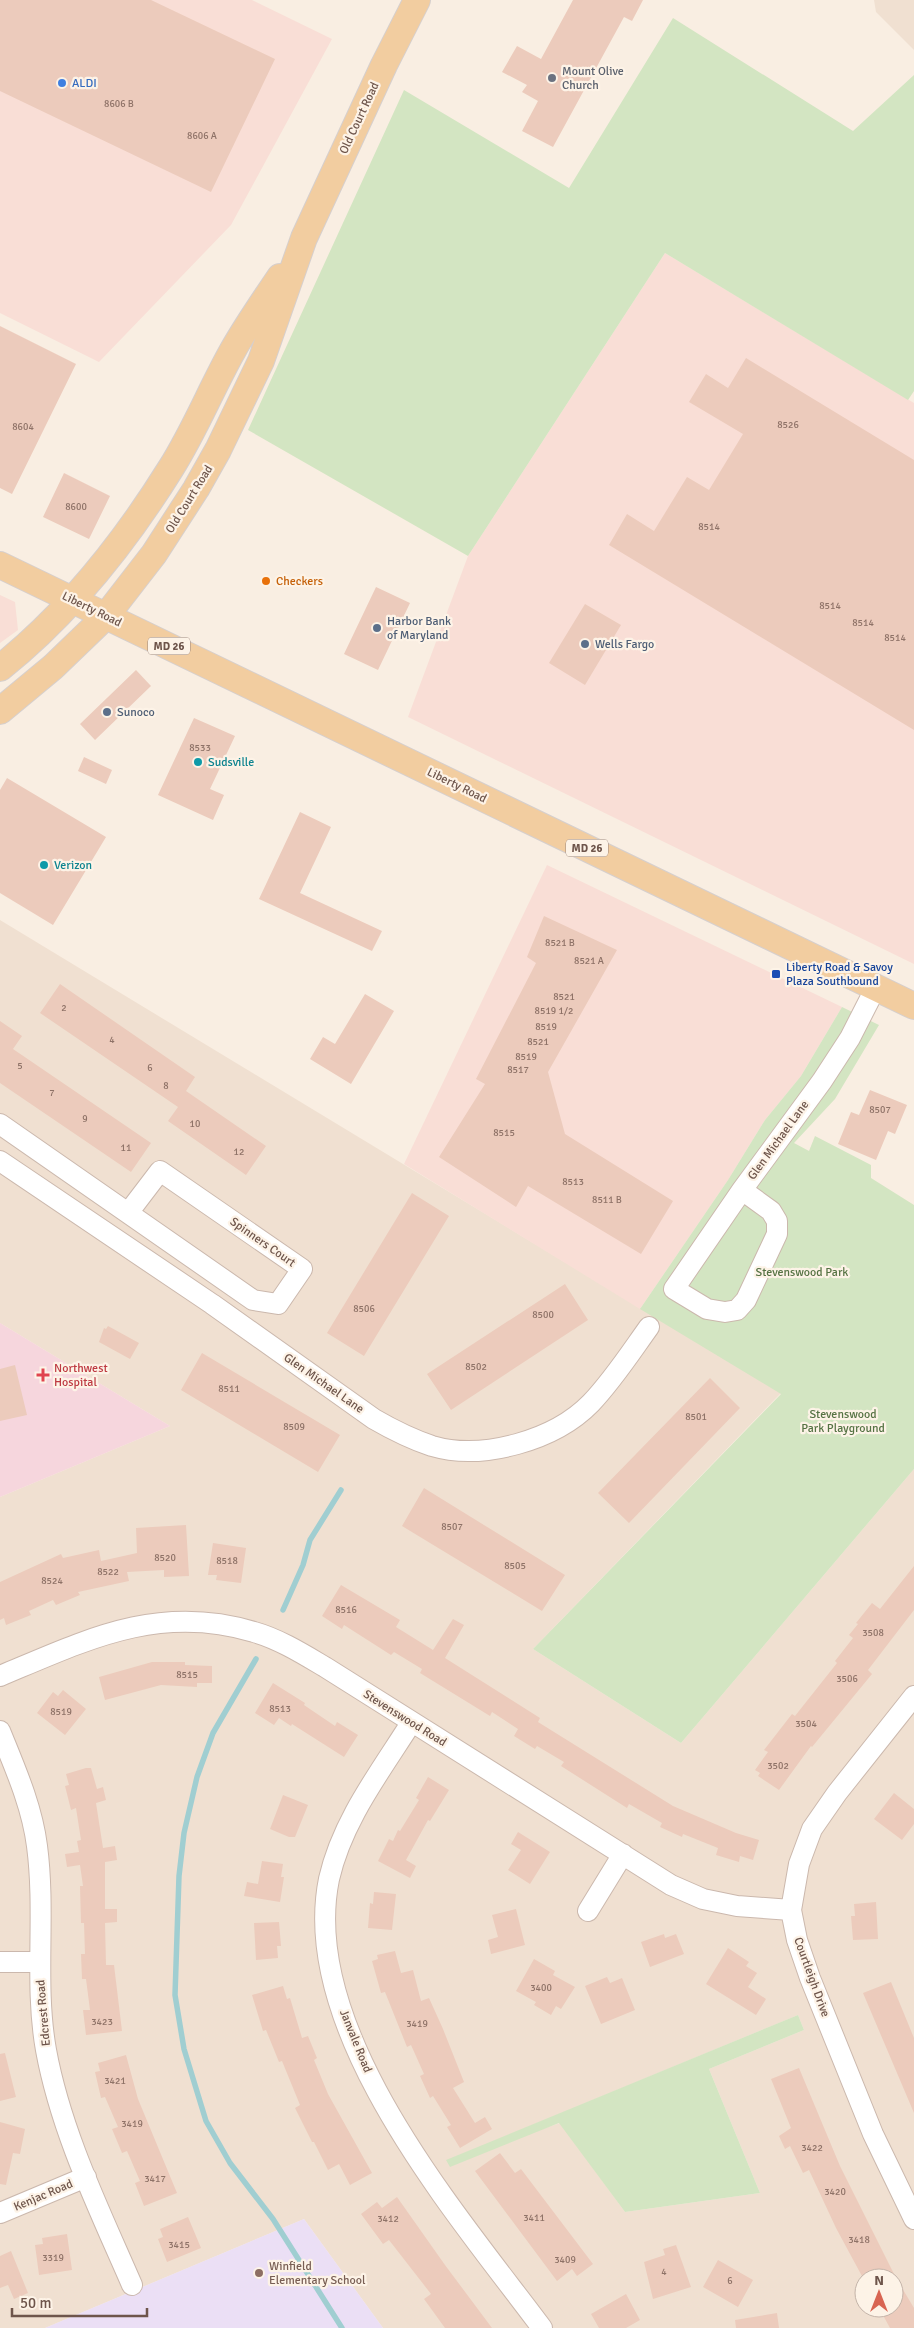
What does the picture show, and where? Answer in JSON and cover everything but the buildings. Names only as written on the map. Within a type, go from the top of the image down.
[{"type":"main road","name":"Old Court Road","points":[[0,711],[53,667],[106,616],[154,554],[218,450],[261,361],[304,238],[384,65],[417,0]]},
{"type":"main road","name":"Old Court Road","points":[[0,668],[28,646],[73,600],[131,528],[172,467],[233,350],[304,238]]},
{"type":"main road","name":"Liberty Road","points":[[0,565],[914,1006]]},
{"type":"street","name":"Glen Michael Lane","points":[[742,1190],[771,1211],[777,1221],[777,1234],[746,1300],[736,1310],[725,1312],[706,1309],[674,1289],[742,1190],[822,1081],[850,1038],[876,987]]},
{"type":"street","name":"Spinners Court","points":[[0,1124],[128,1213],[254,1300],[278,1304],[302,1269],[160,1171],[128,1213]]},
{"type":"street","name":"Glen Michael Lane","points":[[0,1161],[212,1304],[374,1419],[399,1433],[434,1446],[460,1450],[486,1450],[515,1445],[543,1436],[567,1422],[590,1404],[609,1382],[649,1327]]},
{"type":"street","name":"Stevenswood Road","points":[[0,1676],[96,1636],[127,1627],[158,1622],[186,1622],[219,1624],[254,1632],[290,1647],[672,1885],[703,1899],[737,1906],[791,1910]]},
{"type":"street","name":"Courtleigh Drive","points":[[914,1696],[837,1793],[812,1829],[800,1864],[791,1910],[797,1940],[810,1978],[873,2134],[914,2219]]},
{"type":"street","name":"Janvale Road","points":[[411,1723],[352,1816],[338,1850],[329,1879],[326,1913],[327,1949],[336,1990],[353,2042],[394,2123],[422,2168],[542,2328]]},
{"type":"street","name":"Edcrest Road","points":[[0,1731],[27,1802],[37,1845],[40,1884],[41,2007],[46,2050],[55,2090],[86,2177],[132,2285]]},
{"type":"street","points":[[588,1910],[623,1854]]},
{"type":"street","points":[[0,1962],[40,1962]]},
{"type":"street","name":"Kenjac Road","points":[[0,2214],[86,2177]]},
{"type":"shaded area","points":[[0,0],[252,0],[332,39],[231,225],[99,362],[0,313]]},
{"type":"shaded area","points":[[874,0],[914,0],[914,50],[876,12]]},
{"type":"shaded area","points":[[665,253],[914,403],[914,964],[408,717],[468,556]]},
{"type":"shaded area","points":[[0,595],[15,602],[18,630],[0,643]]},
{"type":"shaded area","points":[[547,865],[842,1007],[801,1076],[765,1120],[728,1180],[640,1309],[404,1164]]},
{"type":"shaded area","points":[[0,920],[781,1393],[533,1649],[681,1743],[914,1469],[914,2328],[383,2328],[304,2219],[45,2328],[0,2328],[0,1497],[170,1426],[0,1323]],"holes":[[[798,2015],[804,2030],[709,2069],[760,2193],[625,2212],[560,2123],[446,2161]]]},
{"type":"shaded area","name":"Northwest Hospital","points":[[0,1323],[170,1426],[0,1497]]},
{"type":"shaded area","name":"Winfield Elementary School","points":[[304,2219],[383,2328],[45,2328]]},
{"type":"green space","points":[[673,18],[853,131],[914,75],[914,391],[908,400],[665,253],[468,556],[248,430],[404,90],[569,188]]},
{"type":"green space","name":"Stevenswood Park","points":[[842,1007],[879,1025],[835,1099],[794,1143],[809,1151],[815,1136],[871,1165],[871,1178],[914,1205],[914,1469],[681,1743],[533,1649],[781,1394],[640,1309],[728,1180],[765,1120],[801,1076]]},
{"type":"green space","points":[[798,2015],[804,2030],[709,2069],[760,2193],[625,2212],[559,2123],[450,2167],[446,2160]]},
{"type":"waterway","points":[[283,1610],[303,1565],[310,1540],[341,1490]]},
{"type":"waterway","points":[[256,1659],[213,1733],[197,1777],[184,1833],[179,1876],[175,1995],[184,2049],[206,2121],[230,2163],[273,2219],[342,2328]]},
{"type":"place","name":"Mount Olive Church","points":[[552,78]]},
{"type":"place","name":"ALDI","points":[[62,83]]},
{"type":"place","name":"Checkers","points":[[266,581]]},
{"type":"place","name":"Harbor Bank of Maryland","points":[[377,628]]},
{"type":"place","name":"Wells Fargo","points":[[585,644]]},
{"type":"place","name":"Sunoco","points":[[107,712]]},
{"type":"place","name":"Sudsville","points":[[198,762]]},
{"type":"place","name":"Verizon","points":[[44,865]]},
{"type":"place","name":"Liberty Road & Savoy Plaza Southbound","points":[[776,974]]},
{"type":"place","name":"Northwest Hospital","points":[[43,1375]]},
{"type":"place","name":"Winfield Elementary School","points":[[259,2273]]},
{"type":"park label","name":"Stevenswood Park Playground","points":[[843,1421]]}]
